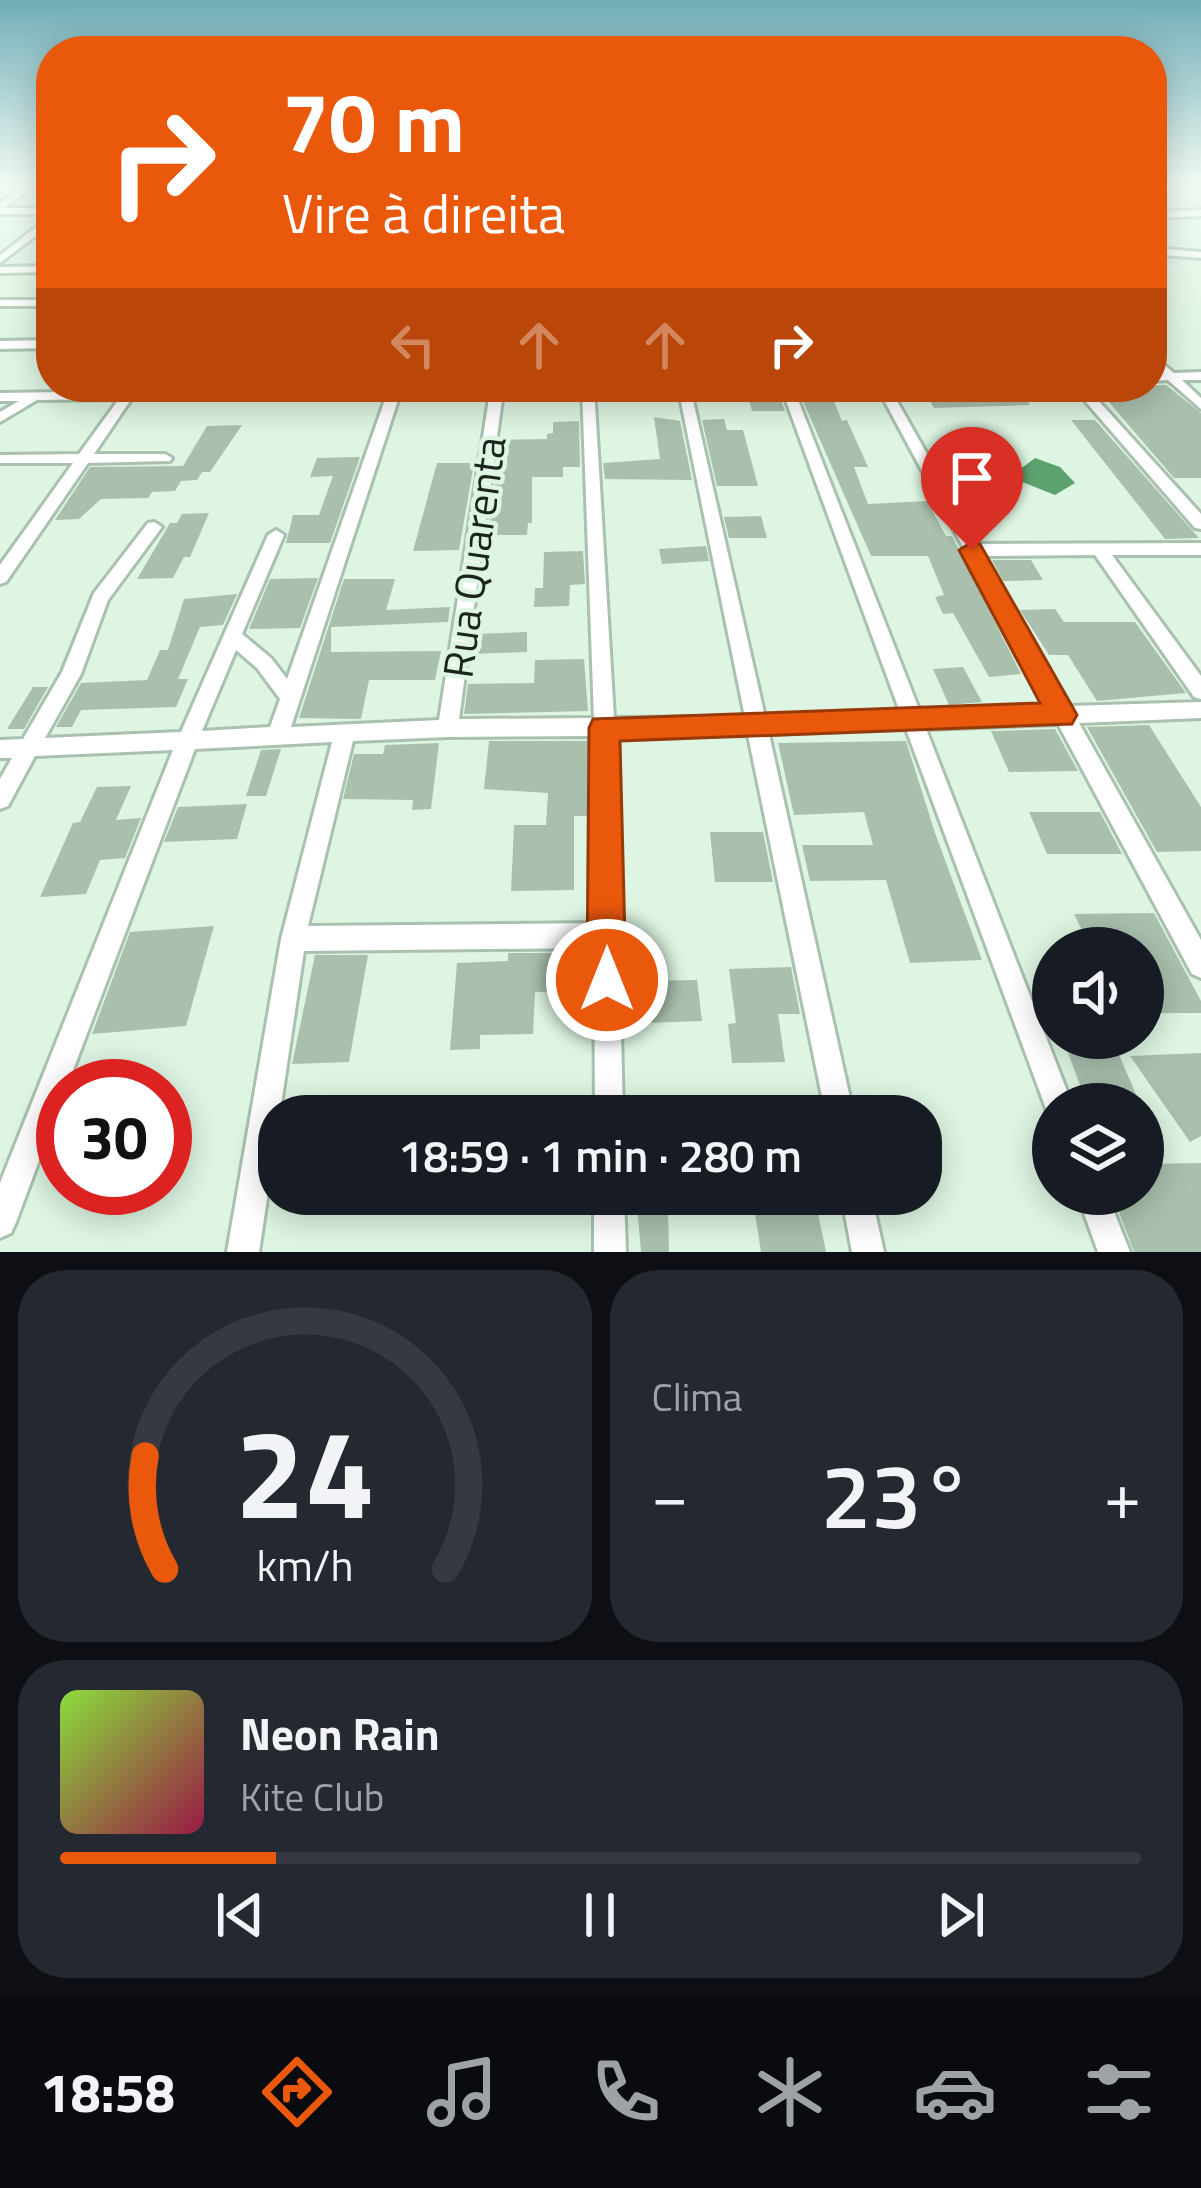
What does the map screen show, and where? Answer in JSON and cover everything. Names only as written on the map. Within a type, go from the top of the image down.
[{"type":"street","points":[[1167,252],[1201,255]]},
{"type":"street","points":[[0,270],[36,269]]},
{"type":"street","points":[[0,303],[36,303]]},
{"type":"street","points":[[0,345],[36,344]]},
{"type":"street","points":[[1167,372],[1201,405]]},
{"type":"street","points":[[1167,376],[1201,376]]},
{"type":"street","points":[[0,397],[35,397]]},
{"type":"street","points":[[0,418],[35,397]]},
{"type":"street","points":[[0,578],[123,402]]},
{"type":"street","points":[[278,735],[390,402]]},
{"type":"street","name":"Rua Quarenta","points":[[448,728],[495,402]]},
{"type":"street","points":[[589,402],[604,728],[609,1095]]},
{"type":"street","points":[[688,402],[761,726],[836,1095]]},
{"type":"street","points":[[793,402],[1050,1083]]},
{"type":"street","points":[[891,402],[1201,965]]},
{"type":"street","points":[[1092,402],[1201,524]]},
{"type":"street","points":[[0,459],[165,458]]},
{"type":"street","points":[[0,800],[70,674],[100,598],[154,526]]},
{"type":"street","points":[[0,1222],[188,739],[276,535]]},
{"type":"street","points":[[972,550],[1201,549]]},
{"type":"street","points":[[1100,550],[1201,692]]},
{"type":"street","points":[[232,636],[264,663],[291,698]]},
{"type":"street","points":[[0,749],[448,728],[761,726],[1201,710]]},
{"type":"street","points":[[243,1252],[293,939],[345,732]]},
{"type":"street","points":[[293,939],[607,935]]},
{"type":"street","points":[[610,1215],[610,1252]]},
{"type":"street","points":[[860,1215],[868,1252]]},
{"type":"street","points":[[1100,1215],[1114,1252]]},
{"type":"shaded area","points":[[1035,458],[1060,467],[1075,483],[1055,495],[1010,477]]},
{"type":"building","points":[[1167,386],[1201,413],[1201,478],[1174,478],[1109,402],[1167,402]]},
{"type":"building","points":[[749,402],[782,402],[785,411],[752,411]]},
{"type":"building","points":[[803,402],[834,402],[842,421],[847,420],[868,467],[854,467],[868,504],[927,501],[946,536],[952,536],[1021,674],[989,677],[953,613],[943,614],[935,597],[944,595],[928,556],[871,556]]},
{"type":"building","points":[[931,402],[1030,405],[934,408]]},
{"type":"building","points":[[654,417],[680,421],[692,480],[605,479],[603,463],[660,459]]},
{"type":"building","points":[[724,419],[727,430],[743,430],[758,486],[717,486],[702,420]]},
{"type":"building","points":[[1071,420],[1095,420],[1199,538],[1165,539]]},
{"type":"building","points":[[579,421],[580,467],[563,467],[563,477],[532,477],[532,523],[528,523],[527,535],[488,535],[501,440],[547,439],[553,433],[553,422]]},
{"type":"building","points":[[242,425],[210,472],[202,472],[197,480],[181,481],[175,491],[152,492],[148,498],[101,499],[79,519],[55,520],[90,467],[183,466],[207,426]]},
{"type":"building","points":[[360,457],[330,543],[286,543],[293,515],[319,515],[333,476],[310,477],[317,458]]},
{"type":"building","points":[[437,463],[474,463],[459,550],[413,551]]},
{"type":"building","points":[[209,513],[190,557],[184,557],[173,578],[137,579],[170,523],[177,523],[182,514]]},
{"type":"building","points":[[761,516],[767,538],[729,538],[724,517]]},
{"type":"building","points":[[706,546],[709,561],[662,564],[659,549]]},
{"type":"building","points":[[583,551],[585,584],[570,585],[569,606],[534,607],[535,588],[543,588],[544,552]]},
{"type":"building","points":[[992,560],[1031,560],[1043,580],[1003,581]]},
{"type":"building","points":[[318,578],[300,628],[249,629],[270,579]]},
{"type":"building","points":[[344,579],[395,579],[386,610],[450,607],[448,622],[331,627],[331,652],[441,651],[435,680],[369,680],[361,719],[299,718]]},
{"type":"building","points":[[237,594],[223,625],[200,627],[178,679],[188,679],[176,707],[81,710],[72,727],[56,727],[81,683],[147,680],[160,650],[168,650],[184,599]]},
{"type":"building","points":[[1055,609],[1064,622],[1135,622],[1186,693],[1097,701],[1068,655],[1049,655],[1020,610]]},
{"type":"building","points":[[527,632],[527,652],[472,654],[475,634]]},
{"type":"building","points":[[584,659],[588,711],[464,714],[468,684],[534,683],[535,660]]},
{"type":"building","points":[[963,667],[982,702],[949,705],[933,669]]},
{"type":"building","points":[[33,687],[48,687],[24,729],[7,729]]},
{"type":"building","points":[[1149,725],[1201,807],[1201,851],[1157,852],[1087,727]]},
{"type":"building","points":[[1055,729],[1078,771],[1009,772],[991,731]]},
{"type":"building","points":[[489,741],[588,741],[589,816],[574,816],[574,890],[511,891],[514,825],[546,825],[548,793],[484,789]]},
{"type":"building","points":[[906,741],[982,960],[910,963],[886,880],[810,881],[802,845],[873,845],[864,812],[794,815],[778,743]]},
{"type":"building","points":[[439,743],[431,809],[412,810],[413,800],[343,799],[354,754],[383,754],[385,745]]},
{"type":"building","points":[[281,749],[266,796],[246,796],[261,750]]},
{"type":"building","points":[[131,786],[116,820],[141,818],[125,858],[100,860],[86,894],[40,897],[73,823],[80,822],[97,787]]},
{"type":"building","points":[[247,804],[237,839],[164,842],[178,807]]},
{"type":"building","points":[[1029,812],[1100,812],[1122,854],[1047,854]]},
{"type":"building","points":[[710,832],[763,832],[773,882],[715,882]]},
{"type":"building","points":[[1154,913],[1161,927],[1080,927],[1074,914]]},
{"type":"building","points":[[214,926],[186,1026],[92,1034],[130,932]]},
{"type":"building","points":[[1164,932],[1201,1001],[1201,1013],[1164,1013]]},
{"type":"building","points":[[508,953],[590,953],[590,991],[535,992],[533,1034],[480,1035],[480,1049],[450,1050],[457,963],[508,961]]},
{"type":"building","points":[[315,955],[368,955],[349,1062],[292,1064]]},
{"type":"building","points":[[791,967],[800,1014],[778,1014],[785,1062],[732,1063],[728,1024],[736,1023],[729,969]]},
{"type":"building","points":[[697,980],[702,1021],[645,1023],[642,981]]},
{"type":"building","points":[[1201,1053],[1201,1136],[1190,1142],[1164,1105],[1164,1083],[1149,1083],[1132,1059],[1164,1059],[1164,1055]]},
{"type":"building","points":[[1070,1059],[1121,1059],[1131,1083],[1079,1083]]},
{"type":"building","points":[[1201,1163],[1201,1252],[1134,1252],[1120,1215],[1164,1215],[1164,1164]]},
{"type":"building","points":[[638,1215],[668,1215],[669,1252],[641,1252]]},
{"type":"building","points":[[755,1215],[818,1215],[826,1252],[761,1252]]},
{"type":"route","points":[[607,980],[604,728],[1061,715],[972,550]]}]
